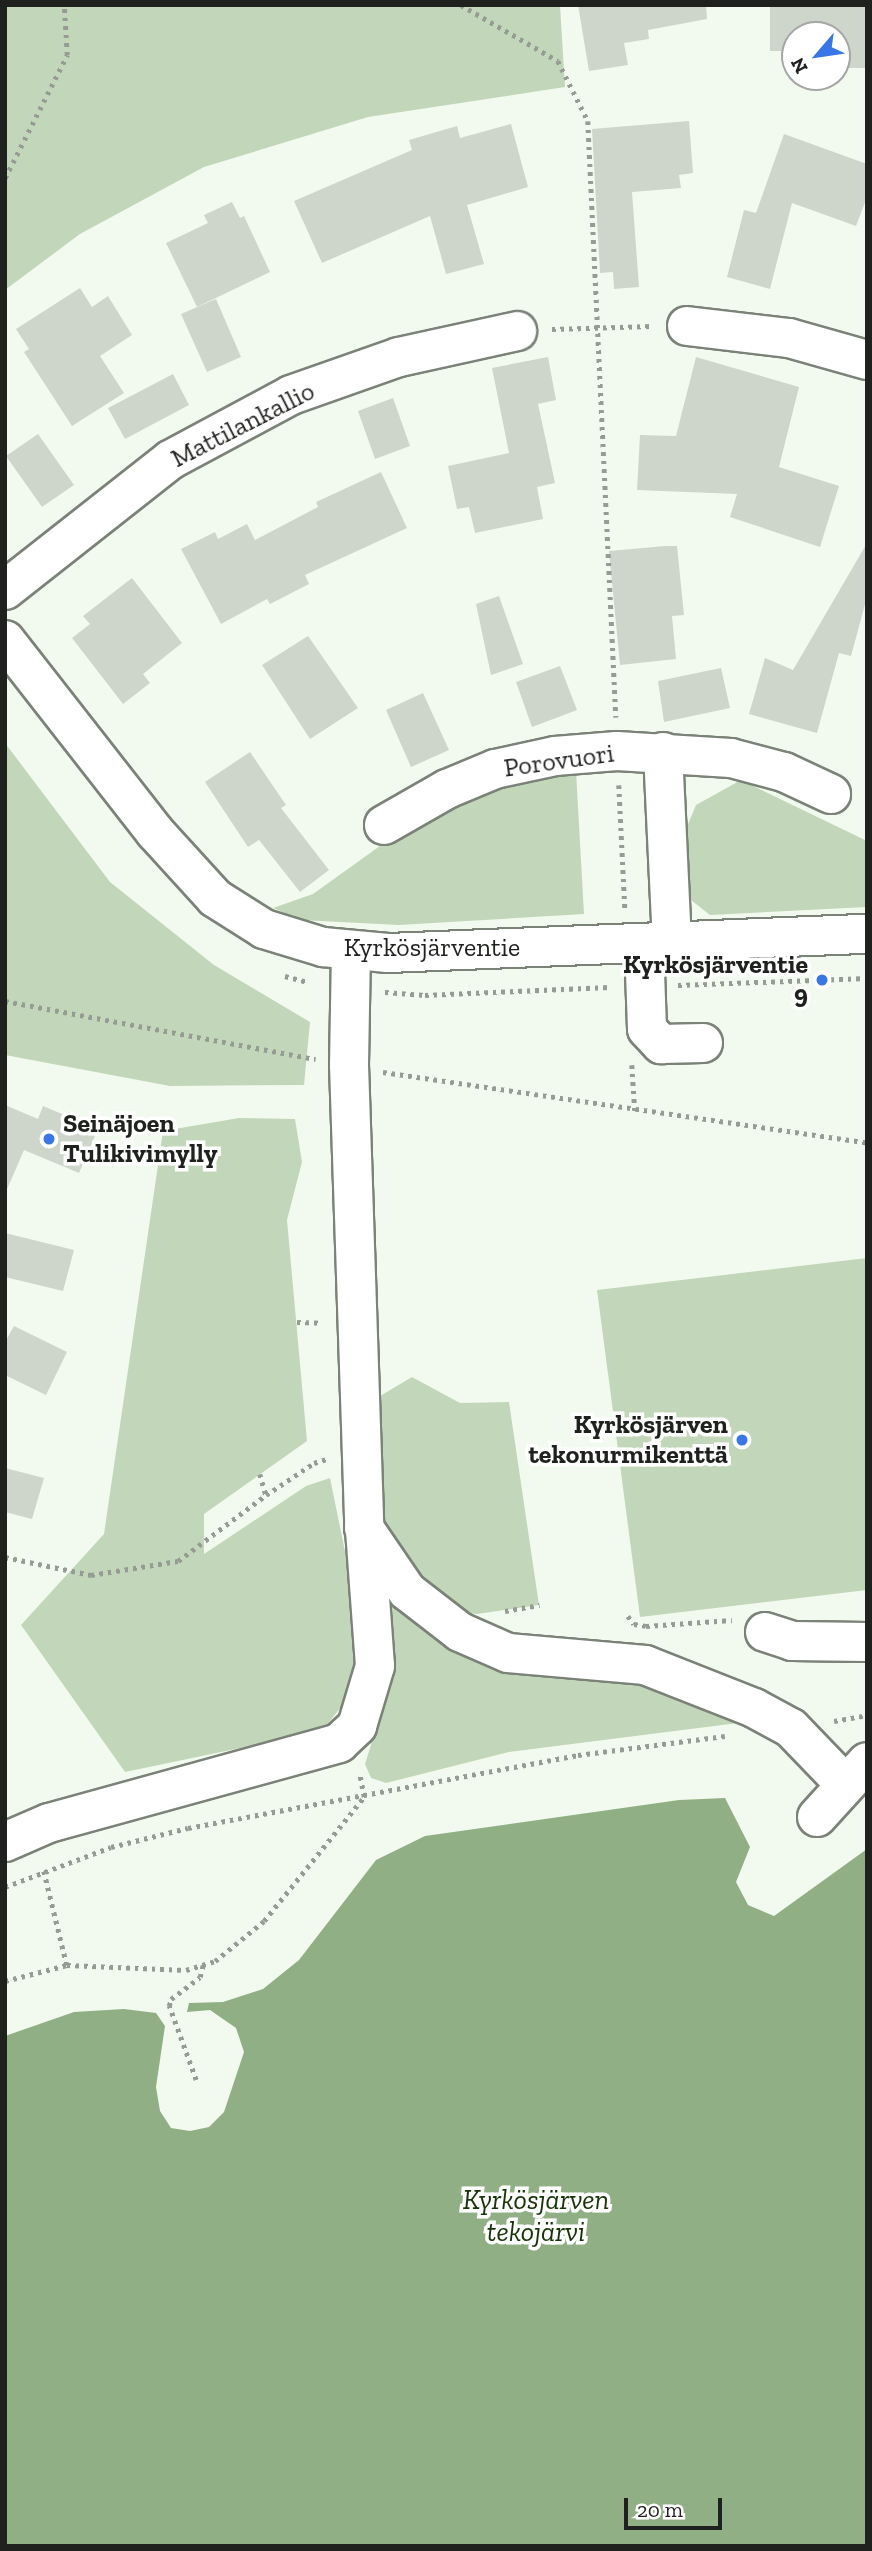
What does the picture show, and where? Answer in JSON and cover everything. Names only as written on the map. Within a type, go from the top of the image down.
[{"type":"street","points":[[687,326],[789,338],[867,360]]},
{"type":"street","name":"Mattilankallio","points":[[5,590],[170,460],[291,396],[399,357],[517,331]]},
{"type":"street","name":"Kyrkösjärventie","points":[[5,640],[155,832],[215,898],[264,929],[323,947],[388,953],[867,934]]},
{"type":"street","name":"Porovuori","points":[[384,825],[447,789],[495,769],[555,756],[617,751],[731,758],[784,772],[831,794]]},
{"type":"street","points":[[663,752],[658,943],[647,1029],[661,1044],[703,1043]]},
{"type":"street","points":[[5,1842],[49,1823],[339,1743],[357,1726],[375,1666],[362,1451],[365,1242],[349,1065],[351,950]]},
{"type":"street","points":[[365,1528],[407,1591],[460,1632],[508,1653],[645,1665],[754,1708],[791,1728],[855,1773],[817,1818]]},
{"type":"street","points":[[765,1632],[792,1641],[867,1642]]},
{"type":"path","points":[[5,178],[67,55],[64,5]]},
{"type":"path","points":[[461,5],[558,61],[576,89],[588,121],[617,751]]},
{"type":"path","points":[[517,331],[599,326],[687,326]]},
{"type":"path","points":[[5,1001],[349,1065],[867,1143]]},
{"type":"path","points":[[5,1557],[91,1575],[178,1561],[265,1495],[314,1462],[362,1451]]},
{"type":"path","points":[[260,1474],[265,1495]]},
{"type":"path","points":[[628,1616],[634,1624],[646,1626],[736,1620],[765,1632]]},
{"type":"path","points":[[791,1728],[867,1715]]},
{"type":"path","points":[[5,1887],[111,1847],[188,1828],[578,1755],[738,1735]]},
{"type":"path","points":[[5,1981],[67,1965],[186,1970],[203,1965],[239,1944],[264,1921],[364,1797]]},
{"type":"path","points":[[44,1871],[67,1965]]},
{"type":"path","points":[[196,2080],[169,2006],[177,1994],[200,1977],[203,1965]]},
{"type":"shaded area","points":[[5,5],[560,5],[565,87],[368,117],[204,167],[80,234],[5,290]]},
{"type":"shaded area","points":[[5,743],[110,882],[214,965],[310,1022],[304,1085],[170,1086],[5,1055]]},
{"type":"shaded area","points":[[576,771],[584,914],[399,925],[301,920],[273,908],[313,894],[391,838],[462,797]]},
{"type":"shaded area","points":[[741,780],[867,841],[867,907],[710,915],[687,897],[679,846],[696,805]]},
{"type":"shaded area","points":[[239,1118],[295,1119],[302,1162],[287,1220],[307,1441],[204,1514],[204,1554],[306,1486],[330,1478],[356,1605],[360,1683],[322,1731],[125,1772],[21,1625],[104,1534],[163,1131]]},
{"type":"shaded area","name":"Kyrkösjärven tekonurmikenttä","points":[[867,1258],[867,1590],[640,1617],[597,1290]]},
{"type":"shaded area","points":[[412,1377],[460,1403],[509,1402],[539,1605],[477,1614],[448,1610],[428,1593],[392,1541],[375,1499],[375,1436],[380,1396]]},
{"type":"shaded area","points":[[397,1603],[689,1698],[738,1723],[509,1752],[386,1783],[371,1778],[365,1764],[392,1678],[388,1607]]},
{"type":"water","name":"Kyrkösjärven tekojärvi","points":[[725,1798],[750,1847],[736,1882],[748,1905],[774,1916],[867,1849],[867,2546],[5,2546],[5,2036],[74,2012],[124,2009],[156,2013],[165,2026],[156,2087],[160,2111],[171,2128],[190,2131],[209,2127],[224,2112],[244,2052],[236,2028],[210,2010],[187,2012],[189,2003],[223,2002],[263,1989],[299,1960],[376,1860],[425,1836],[679,1800]]},
{"type":"building","points":[[578,5],[706,5],[707,19],[648,30],[649,39],[624,43],[628,65],[589,71]]},
{"type":"building","points":[[770,5],[867,5],[867,68],[851,68],[851,21],[781,21],[781,51],[770,51]]},
{"type":"building","points":[[689,121],[693,173],[679,175],[681,188],[632,192],[639,287],[614,289],[613,272],[600,273],[592,129]]},
{"type":"building","points":[[511,124],[528,187],[467,205],[484,264],[446,274],[430,216],[322,263],[294,201],[412,150],[409,140],[457,126],[460,138]]},
{"type":"building","points":[[784,134],[867,164],[867,197],[856,226],[792,203],[770,289],[727,277],[744,210],[756,213]]},
{"type":"building","points":[[232,202],[240,218],[244,216],[270,272],[197,307],[166,243],[208,223],[204,215]]},
{"type":"building","points":[[80,288],[92,307],[108,296],[132,335],[100,356],[124,393],[72,426],[24,352],[29,349],[16,329]]},
{"type":"building","points":[[216,299],[241,357],[207,372],[181,314]]},
{"type":"building","points":[[548,357],[556,400],[538,404],[555,483],[537,487],[543,519],[475,533],[469,507],[457,509],[448,466],[509,453],[492,368]]},
{"type":"building","points":[[696,357],[799,387],[779,467],[839,486],[820,547],[730,517],[737,494],[637,490],[640,435],[676,436]]},
{"type":"building","points":[[173,374],[189,405],[125,439],[108,408]]},
{"type":"building","points":[[393,398],[410,446],[375,459],[358,411]]},
{"type":"building","points":[[38,434],[74,485],[42,507],[6,456]]},
{"type":"building","points":[[381,472],[407,528],[305,575],[309,584],[270,604],[267,599],[221,624],[181,549],[215,532],[218,539],[247,524],[255,540],[318,507],[316,502]]},
{"type":"building","points":[[867,543],[867,597],[851,656],[839,653],[817,733],[749,714],[765,658],[793,670]]},
{"type":"building","points":[[677,546],[684,615],[672,616],[676,659],[620,665],[609,551]]},
{"type":"building","points":[[132,578],[182,643],[143,674],[150,683],[123,704],[72,638],[90,624],[83,616]]},
{"type":"building","points":[[499,596],[523,664],[491,675],[476,604]]},
{"type":"building","points":[[308,636],[358,708],[310,739],[262,665]]},
{"type":"building","points":[[560,666],[577,710],[532,727],[516,682]]},
{"type":"building","points":[[721,668],[730,708],[664,722],[658,681]]},
{"type":"building","points":[[423,693],[449,750],[411,767],[386,710]]},
{"type":"building","points":[[250,752],[286,805],[281,808],[329,870],[300,892],[259,840],[248,847],[205,782]]},
{"type":"building","name":"Seinäjoen Tulikivimylly","points":[[5,1105],[38,1119],[43,1106],[98,1129],[79,1173],[24,1150],[5,1194]]},
{"type":"building","points":[[5,1233],[74,1250],[63,1291],[5,1277]]},
{"type":"building","points":[[14,1326],[67,1352],[46,1395],[5,1375],[5,1342]]},
{"type":"building","points":[[5,1468],[44,1478],[32,1519],[5,1512]]},
{"type":"place","name":"Kyrkösjärventie 9","points":[[822,980]]},
{"type":"place","name":"Seinäjoen Tulikivimylly","points":[[49,1139]]},
{"type":"place","name":"Kyrkösjärven tekonurmikenttä","points":[[742,1440]]}]
